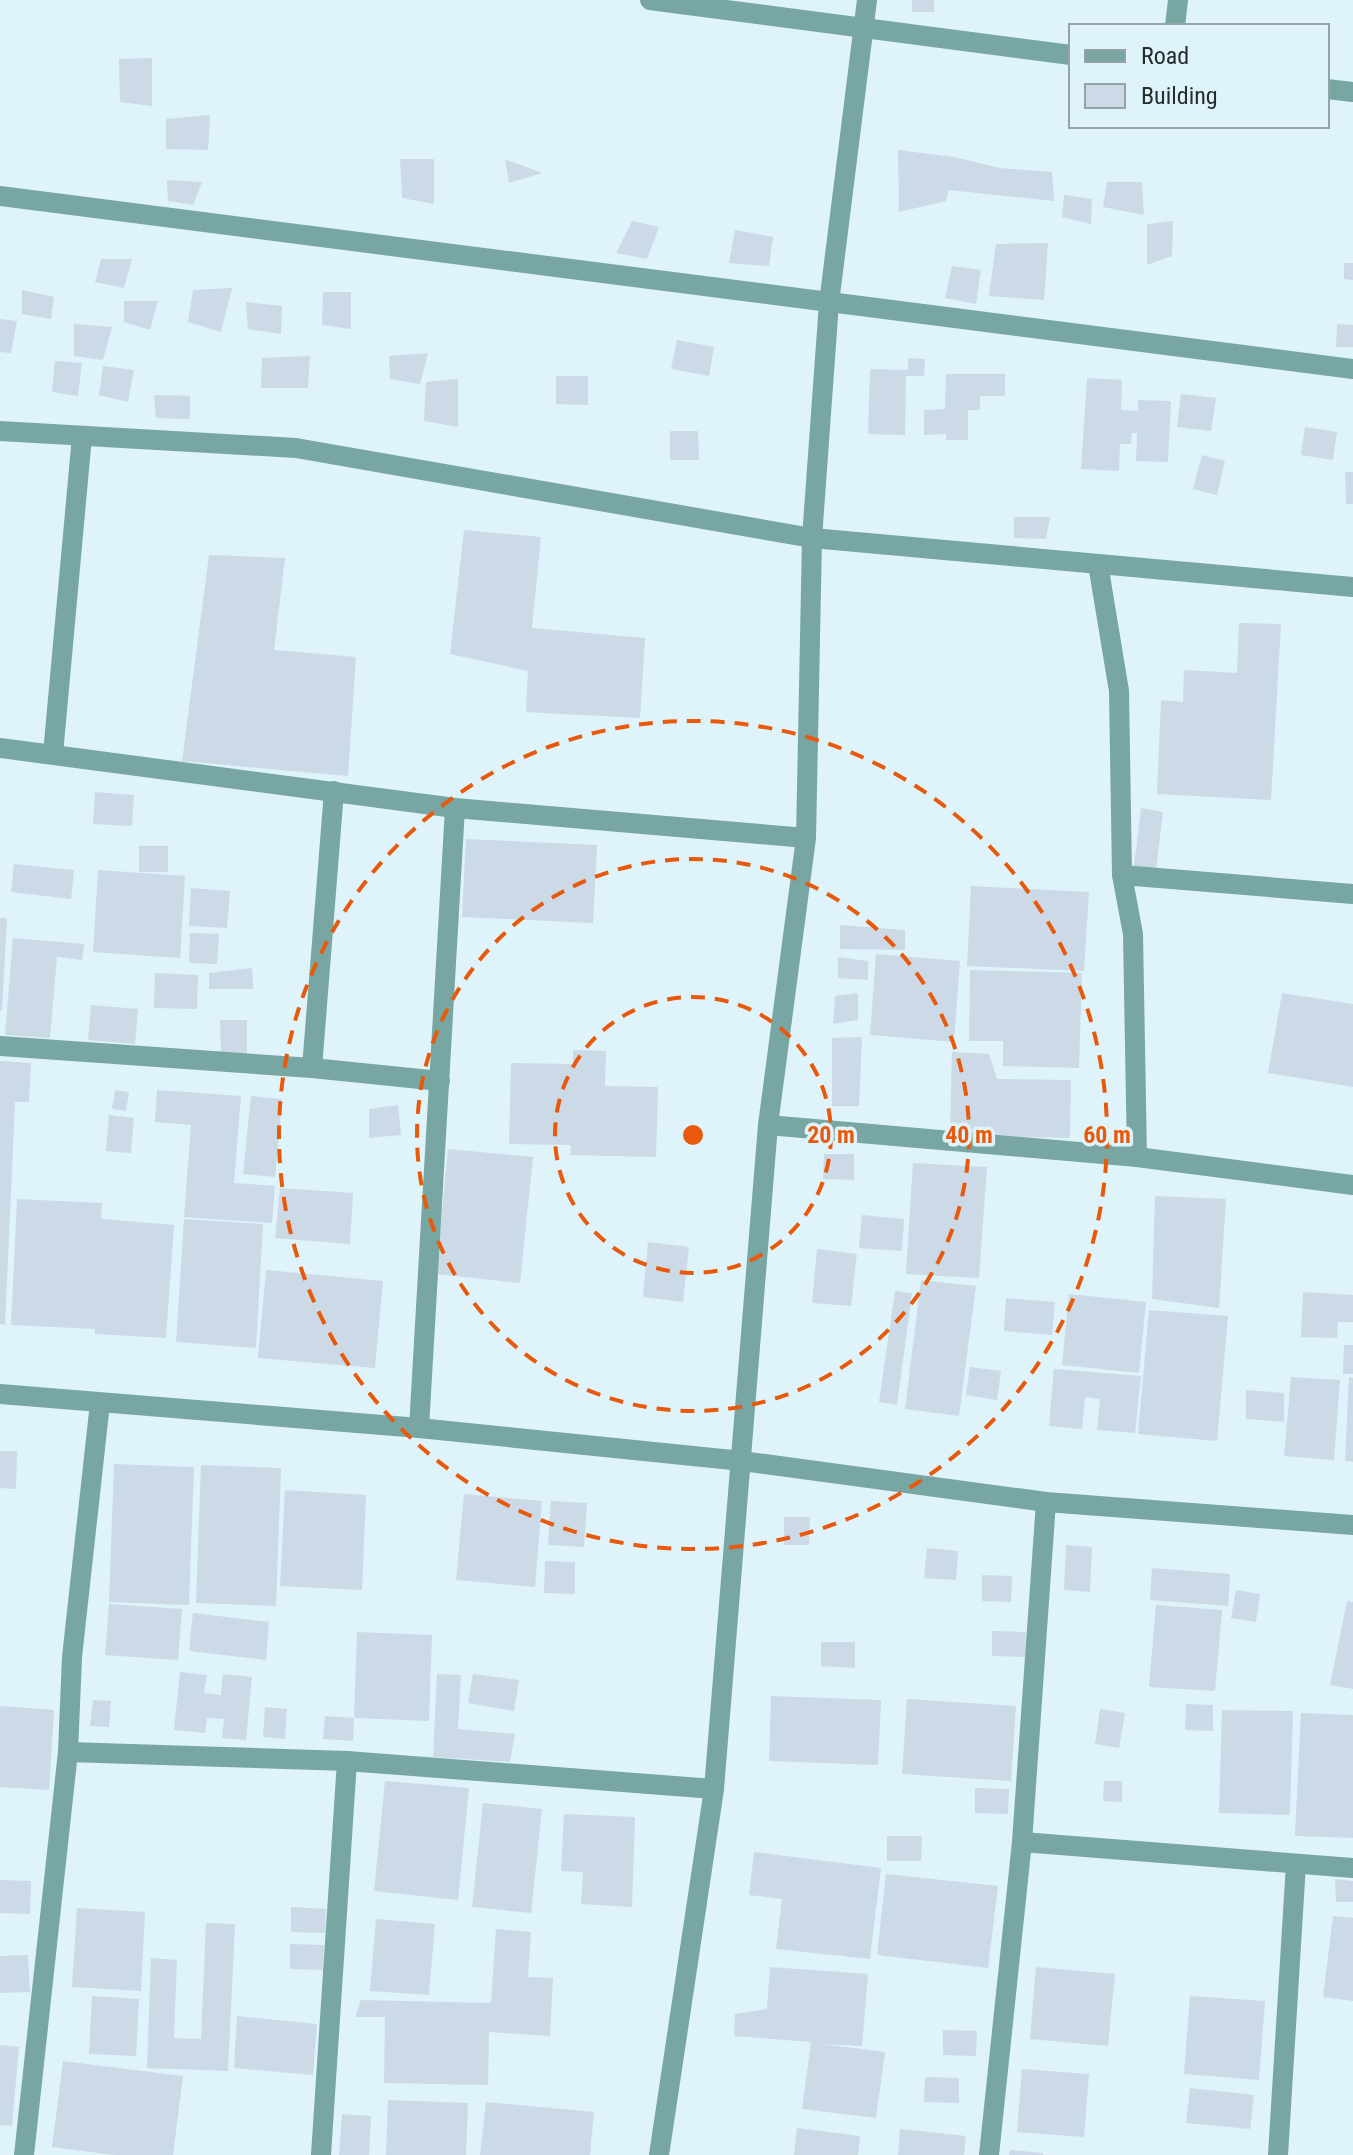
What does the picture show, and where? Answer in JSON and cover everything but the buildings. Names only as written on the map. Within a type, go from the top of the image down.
[{"type":"street","points":[[650,0],[1069,55]]},
{"type":"street","points":[[659,2155],[714,1789],[768,1125],[806,838],[812,538],[829,303],[867,0]]},
{"type":"street","points":[[1175,24],[1178,0]]},
{"type":"street","points":[[1329,89],[1353,92]]},
{"type":"street","points":[[0,196],[1353,369]]},
{"type":"street","points":[[0,431],[296,448],[812,538],[1353,587]]},
{"type":"street","points":[[53,754],[82,436]]},
{"type":"street","points":[[1098,564],[1119,691],[1122,875],[1133,934],[1137,1157]]},
{"type":"street","points":[[0,748],[455,808],[806,838]]},
{"type":"street","points":[[312,1068],[334,791]]},
{"type":"street","points":[[419,1428],[455,808]]},
{"type":"street","points":[[1122,875],[1353,894]]},
{"type":"street","points":[[0,1046],[312,1068],[440,1081]]},
{"type":"street","points":[[768,1125],[1137,1157],[1353,1185]]},
{"type":"street","points":[[0,1394],[419,1428],[742,1461],[1046,1502],[1353,1525]]},
{"type":"street","points":[[24,2155],[68,1752],[72,1657],[100,1403]]},
{"type":"street","points":[[989,2155],[1022,1842],[1046,1502]]},
{"type":"street","points":[[68,1752],[347,1761],[714,1789]]},
{"type":"street","points":[[321,2155],[347,1761]]},
{"type":"street","points":[[1022,1842],[1353,1868]]},
{"type":"street","points":[[1278,2155],[1296,1864]]}]
